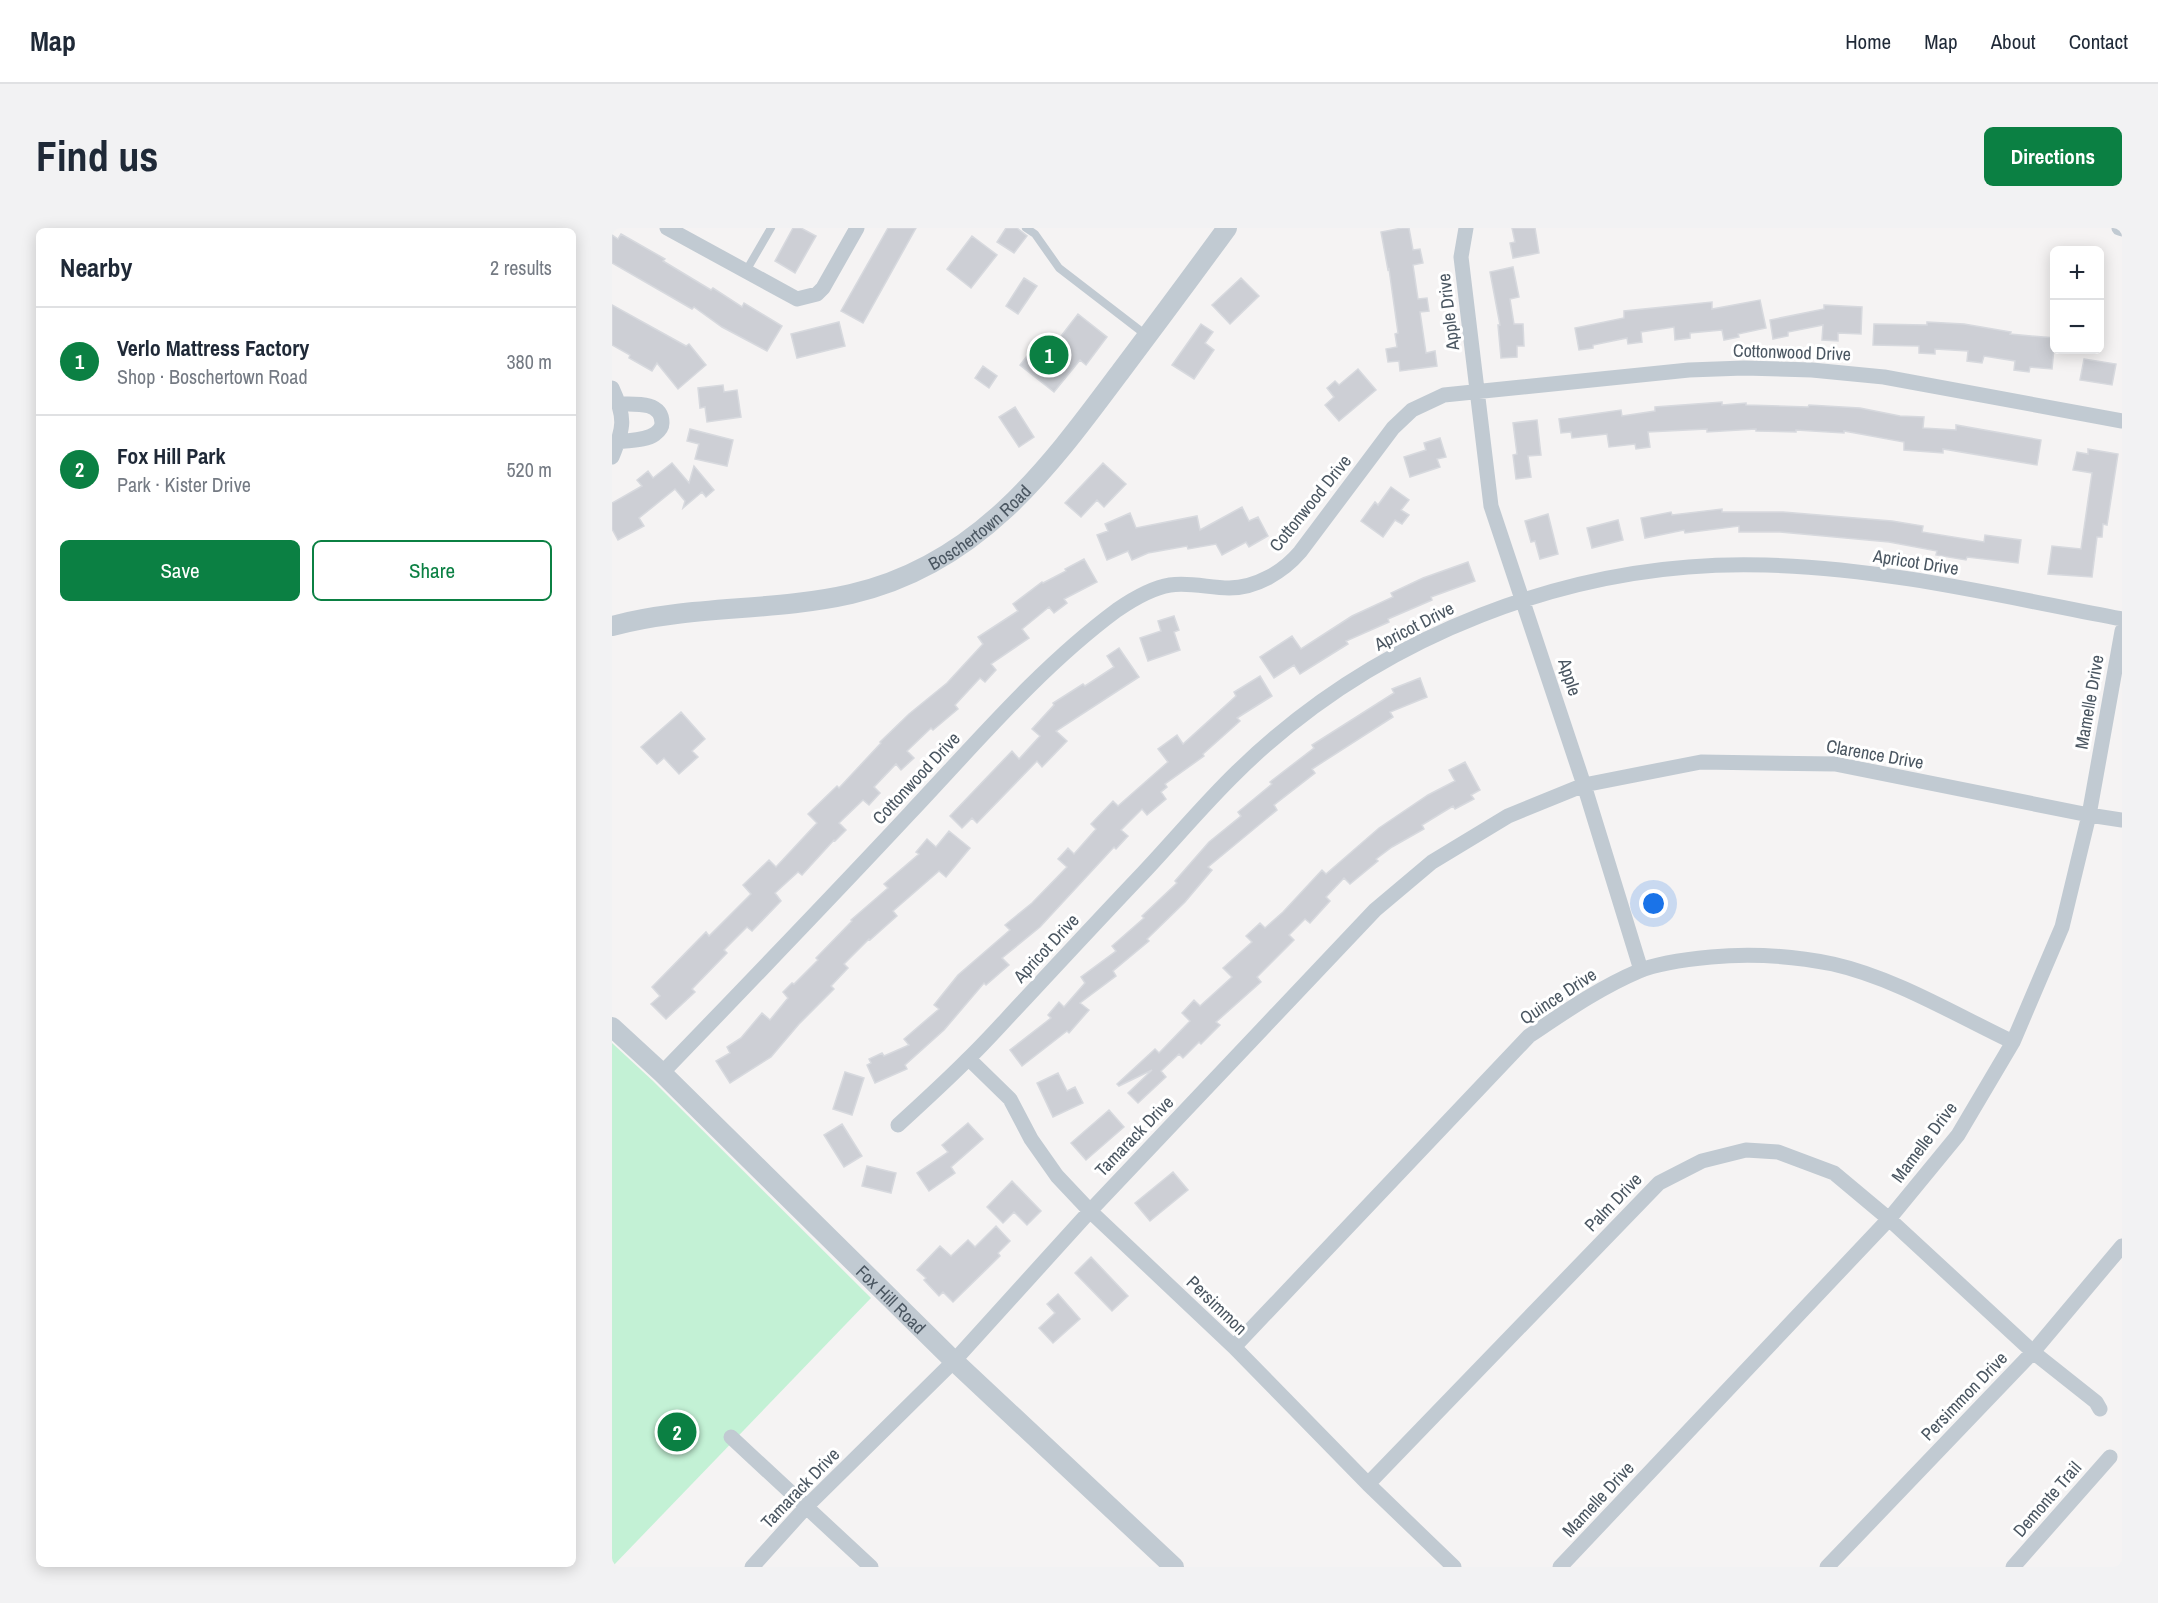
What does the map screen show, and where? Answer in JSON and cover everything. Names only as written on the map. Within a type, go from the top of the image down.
[{"type":"street","points":[[675,230],[797,299],[817,294],[823,288],[857,228]]},
{"type":"street","name":"Boschertown Road","points":[[612,626],[657,616],[777,606],[851,594],[887,583],[921,568],[991,524],[1032,484],[1070,440],[1227,228]]},
{"type":"street","name":"Apple Drive","points":[[1466,228],[1461,256],[1477,392]]},
{"type":"street","name":"Cottonwood Drive","points":[[663,1073],[1053,665],[1135,598],[1153,590],[1170,585],[1231,588],[1252,584],[1278,571],[1300,552],[1394,428],[1412,410],[1444,395],[1689,370],[1744,368],[1812,370],[1884,377],[2122,421]]},
{"type":"street","points":[[612,388],[622,409],[622,433],[612,458]]},
{"type":"street","name":"Apple","points":[[1477,392],[1491,506],[1524,599],[1641,970]]},
{"type":"street","points":[[618,442],[644,439],[654,435],[661,429],[663,421],[660,413],[654,408],[637,404],[619,404]]},
{"type":"street","name":"Apricot Drive","points":[[898,1125],[969,1059],[1238,771],[1294,722],[1352,680],[1468,620],[1524,599],[1602,579],[1682,566],[1765,565],[1846,570],[1916,580],[2122,619]]},
{"type":"street","name":"Mamelle Drive","points":[[1560,1567],[1889,1219],[1958,1135],[2013,1042],[2062,927],[2089,815],[2122,631]]},
{"type":"street","name":"Clarence Drive","points":[[1584,785],[1701,762],[1835,764],[2122,820]]},
{"type":"street","name":"Tamarack Drive","points":[[752,1567],[807,1506],[954,1361],[1090,1210],[1375,910],[1432,862],[1499,822],[1584,785]]},
{"type":"street","name":"Quince Drive","points":[[1234,1347],[1529,1036],[1582,999],[1641,970],[1696,958],[1738,955],[1770,955],[1834,965],[1891,983],[2013,1042]]},
{"type":"street","name":"Fox Hill Road","points":[[612,1027],[663,1073],[954,1361],[1174,1567]]},
{"type":"street","name":"Persimmon","points":[[969,1059],[1010,1099],[1031,1139],[1057,1176],[1234,1347],[1368,1484],[1454,1567]]},
{"type":"street","name":"Palm Drive","points":[[1368,1484],[1659,1183],[1702,1161],[1746,1150],[1778,1152],[1834,1173],[1889,1219],[2033,1352],[2096,1402],[2100,1409]]},
{"type":"street","name":"Persimmon Drive","points":[[1827,1567],[2033,1352],[2122,1246]]},
{"type":"street","points":[[731,1437],[871,1567]]},
{"type":"street","name":"Demonte Trail","points":[[2013,1567],[2110,1457]]},
{"type":"lane","points":[[746,271],[771,228]]},
{"type":"lane","points":[[1026,228],[1035,234],[1059,268],[1147,336]]},
{"type":"green space","points":[[612,1043],[871,1298],[612,1567]]},
{"type":"building","points":[[793,228],[801,228],[816,236],[795,273],[775,261]]},
{"type":"building","points":[[888,228],[916,228],[863,323],[841,311]]},
{"type":"building","points":[[1006,228],[1017,228],[1027,236],[1014,253],[997,242]]},
{"type":"building","points":[[1409,228],[1413,250],[1420,249],[1423,263],[1413,265],[1418,299],[1427,298],[1429,311],[1420,312],[1426,353],[1435,351],[1437,366],[1400,371],[1399,361],[1388,362],[1386,349],[1397,347],[1395,334],[1398,333],[1381,232]]},
{"type":"building","points":[[1512,228],[1535,228],[1539,253],[1513,258],[1510,243],[1515,242]]},
{"type":"building","points":[[621,234],[665,259],[663,261],[711,290],[713,288],[742,307],[744,303],[782,326],[767,351],[722,327],[694,307],[692,309],[612,263],[612,235],[618,239]]},
{"type":"building","points":[[972,236],[997,255],[971,288],[947,269]]},
{"type":"building","points":[[1513,267],[1519,297],[1510,299],[1514,324],[1523,324],[1524,346],[1517,346],[1517,357],[1501,358],[1498,325],[1500,325],[1490,272]]},
{"type":"building","points":[[1024,278],[1037,286],[1018,314],[1006,306]]},
{"type":"building","points":[[1241,278],[1259,296],[1230,324],[1212,305]]},
{"type":"building","points":[[1760,300],[1766,328],[1738,334],[1739,337],[1724,340],[1722,330],[1690,333],[1690,338],[1675,340],[1674,327],[1641,332],[1642,342],[1628,344],[1627,338],[1579,350],[1575,328],[1624,318],[1624,311],[1712,302],[1712,309]]},
{"type":"building","points":[[612,305],[686,346],[689,344],[706,365],[678,389],[657,363],[652,371],[629,358],[630,355],[612,345]]},
{"type":"building","points":[[1824,305],[1862,307],[1861,334],[1838,333],[1838,341],[1822,340],[1823,325],[1788,332],[1788,336],[1773,339],[1770,320],[1824,309]]},
{"type":"building","points":[[1078,314],[1107,337],[1086,365],[1080,360],[1054,392],[1020,365],[1043,335],[1055,344]]},
{"type":"building","points":[[839,322],[845,346],[797,358],[791,334]]},
{"type":"building","points":[[1927,322],[1964,324],[2011,332],[2010,334],[2050,338],[2050,354],[2053,354],[2052,369],[2030,367],[2029,372],[2014,370],[2015,361],[1984,356],[1982,363],[1967,361],[1968,351],[1935,349],[1935,354],[1919,353],[1919,346],[1873,345],[1874,324],[1927,325]]},
{"type":"building","points":[[1201,324],[1213,332],[1205,343],[1214,350],[1194,379],[1172,365]]},
{"type":"building","points":[[2084,359],[2116,364],[2112,385],[2080,380]]},
{"type":"building","points":[[983,366],[997,376],[989,388],[975,378]]},
{"type":"building","points":[[1358,369],[1376,390],[1339,421],[1325,405],[1334,397],[1327,388],[1335,381],[1339,385]]},
{"type":"building","points":[[723,385],[724,392],[737,390],[741,417],[707,422],[705,407],[700,408],[698,388]]},
{"type":"building","points":[[1722,402],[1722,405],[1746,403],[1746,405],[1860,408],[1900,416],[1924,417],[1923,428],[1956,430],[1956,425],[2041,440],[2037,465],[1943,449],[1943,453],[1904,450],[1904,442],[1844,431],[1844,433],[1796,430],[1796,432],[1756,431],[1756,429],[1707,432],[1707,429],[1648,432],[1650,447],[1636,449],[1635,444],[1609,447],[1607,434],[1572,438],[1571,432],[1561,433],[1559,419],[1621,410],[1622,416],[1655,411],[1655,407]]},
{"type":"building","points":[[1015,407],[1034,437],[1019,447],[999,417]]},
{"type":"building","points":[[1537,420],[1541,455],[1528,456],[1531,477],[1516,479],[1513,455],[1517,454],[1513,423]]},
{"type":"building","points":[[690,429],[733,440],[727,466],[695,459],[699,444],[687,441]]},
{"type":"building","points":[[1440,438],[1446,457],[1437,459],[1440,467],[1410,477],[1404,457],[1426,450],[1424,443]]},
{"type":"building","points":[[2088,449],[2118,454],[2107,525],[2103,524],[2102,537],[2097,537],[2092,577],[2048,574],[2052,546],[2081,549],[2092,473],[2073,470],[2077,452],[2088,454]]},
{"type":"building","points":[[672,463],[689,483],[694,466],[714,490],[706,497],[702,492],[683,508],[685,501],[675,489],[639,518],[644,526],[618,540],[612,529],[612,503],[642,486],[637,480],[648,471],[653,478]]},
{"type":"building","points":[[1103,463],[1126,484],[1104,507],[1097,500],[1081,517],[1065,503]]},
{"type":"building","points":[[1391,487],[1409,500],[1401,510],[1409,515],[1402,524],[1395,520],[1383,537],[1361,521],[1375,502],[1378,505]]},
{"type":"building","points":[[1242,507],[1249,521],[1258,517],[1268,536],[1249,547],[1246,542],[1222,555],[1216,544],[1188,549],[1187,546],[1148,553],[1132,560],[1128,551],[1107,560],[1097,535],[1108,531],[1105,524],[1130,513],[1136,528],[1197,516],[1200,530]]},
{"type":"building","points":[[1722,509],[1722,512],[1783,512],[1892,521],[1923,526],[1922,532],[1984,542],[1985,535],[2021,540],[2018,563],[1967,557],[1966,560],[1936,555],[1937,551],[1889,542],[1780,532],[1739,532],[1739,526],[1685,533],[1684,530],[1645,538],[1641,518],[1671,512],[1672,515]]},
{"type":"building","points":[[1548,514],[1558,554],[1540,559],[1535,541],[1531,542],[1525,521]]},
{"type":"building","points":[[1618,520],[1623,540],[1592,548],[1587,528]]},
{"type":"building","points":[[1084,559],[1097,582],[1064,599],[1067,603],[1054,613],[1049,607],[1022,629],[1029,638],[991,664],[996,670],[985,682],[980,678],[955,705],[958,709],[933,730],[931,728],[907,751],[914,758],[901,770],[896,764],[874,787],[880,793],[869,805],[863,800],[839,823],[846,830],[802,875],[798,872],[775,893],[781,901],[752,931],[747,927],[724,950],[727,953],[692,989],[695,992],[666,1019],[651,1004],[660,996],[652,987],[706,932],[709,936],[751,894],[743,885],[769,860],[776,867],[817,823],[808,814],[837,786],[839,788],[880,742],[909,714],[947,683],[983,644],[978,637],[1018,611],[1013,604],[1042,582],[1066,571],[1065,569]]},
{"type":"building","points":[[1468,562],[1475,581],[1431,597],[1432,600],[1346,641],[1348,644],[1300,674],[1294,665],[1274,678],[1260,657],[1292,636],[1301,649],[1352,616],[1393,597],[1391,593],[1423,578]]},
{"type":"building","points":[[1174,616],[1179,630],[1174,632],[1180,650],[1148,661],[1140,638],[1161,631],[1158,621]]},
{"type":"building","points":[[1119,648],[1139,677],[1056,731],[1067,741],[1042,767],[1037,761],[977,823],[972,818],[962,828],[950,816],[1012,751],[1019,759],[1040,736],[1032,729],[1054,705],[1053,703],[1114,667],[1107,656]]},
{"type":"building","points":[[1260,676],[1272,696],[1237,718],[1240,721],[1203,754],[1204,756],[1165,784],[1167,787],[1161,792],[1166,799],[1147,815],[1142,809],[1121,830],[1128,836],[1116,849],[1114,847],[1040,927],[1002,958],[1009,965],[986,985],[984,983],[944,1030],[905,1065],[907,1069],[875,1083],[867,1065],[871,1063],[869,1059],[882,1053],[884,1056],[909,1045],[904,1039],[939,1009],[934,1005],[958,975],[1010,930],[1005,925],[1032,903],[1067,867],[1058,859],[1068,848],[1074,854],[1096,829],[1091,824],[1113,801],[1118,806],[1168,762],[1158,749],[1177,735],[1183,744],[1236,696],[1234,692]]},
{"type":"building","points":[[1420,678],[1427,697],[1390,712],[1393,717],[1312,769],[1315,773],[1274,805],[1277,810],[1208,867],[1212,870],[1185,902],[1147,939],[1149,941],[1113,971],[1116,976],[1080,1003],[1089,1010],[1069,1033],[1067,1031],[1022,1066],[1010,1050],[1051,1018],[1048,1015],[1059,1002],[1064,1007],[1085,983],[1081,977],[1116,951],[1112,946],[1144,918],[1142,916],[1177,883],[1175,881],[1209,842],[1241,816],[1238,812],[1272,784],[1270,782],[1314,748],[1312,745],[1394,693],[1392,689]]},
{"type":"building","points":[[681,712],[705,739],[692,751],[698,757],[679,774],[664,758],[657,764],[641,747]]},
{"type":"building","points":[[1465,762],[1480,790],[1471,795],[1474,799],[1455,809],[1453,806],[1422,825],[1424,829],[1392,847],[1350,884],[1344,878],[1326,897],[1330,901],[1310,923],[1305,919],[1289,935],[1294,940],[1257,977],[1261,982],[1216,1022],[1220,1025],[1201,1044],[1199,1042],[1183,1058],[1179,1054],[1161,1071],[1166,1077],[1138,1103],[1128,1093],[1152,1070],[1119,1086],[1117,1084],[1155,1049],[1159,1053],[1190,1021],[1182,1013],[1194,1000],[1200,1006],[1232,977],[1223,968],[1252,942],[1246,936],[1260,923],[1265,928],[1322,870],[1326,874],[1379,828],[1428,795],[1455,781],[1449,770]]},
{"type":"building","points":[[949,831],[970,848],[946,877],[939,871],[893,911],[897,916],[844,964],[848,968],[831,986],[834,989],[799,1024],[771,1057],[730,1083],[716,1061],[730,1053],[727,1047],[741,1038],[762,1013],[770,1020],[788,998],[783,992],[818,960],[816,958],[851,920],[888,888],[884,884],[919,854],[916,852],[927,839],[936,847]]},
{"type":"building","points":[[845,1072],[864,1078],[852,1115],[833,1109]]},
{"type":"building","points":[[1058,1073],[1067,1091],[1075,1087],[1083,1103],[1053,1117],[1037,1083]]},
{"type":"building","points":[[1109,1110],[1124,1127],[1086,1160],[1071,1143]]},
{"type":"building","points":[[968,1123],[983,1139],[951,1167],[955,1173],[929,1191],[917,1173],[948,1152],[942,1145]]},
{"type":"building","points":[[842,1124],[862,1156],[844,1167],[824,1135]]},
{"type":"building","points":[[867,1166],[896,1173],[891,1193],[862,1186]]},
{"type":"building","points":[[1173,1172],[1188,1190],[1150,1221],[1135,1203]]},
{"type":"building","points":[[1012,1181],[1041,1211],[1027,1225],[1014,1212],[1003,1223],[987,1207]]},
{"type":"building","points":[[996,1226],[1010,1241],[998,1253],[1000,1256],[953,1302],[943,1292],[939,1296],[917,1270],[940,1246],[951,1256],[968,1240],[975,1247]]},
{"type":"building","points":[[1091,1257],[1128,1296],[1112,1311],[1075,1273]]},
{"type":"building","points":[[1058,1294],[1080,1319],[1053,1343],[1039,1328],[1055,1313],[1047,1304]]},
{"type":"place","name":"Verlo Mattress Factory","points":[[1049,355]]},
{"type":"place","name":"Fox Hill Park","points":[[677,1432]]}]
